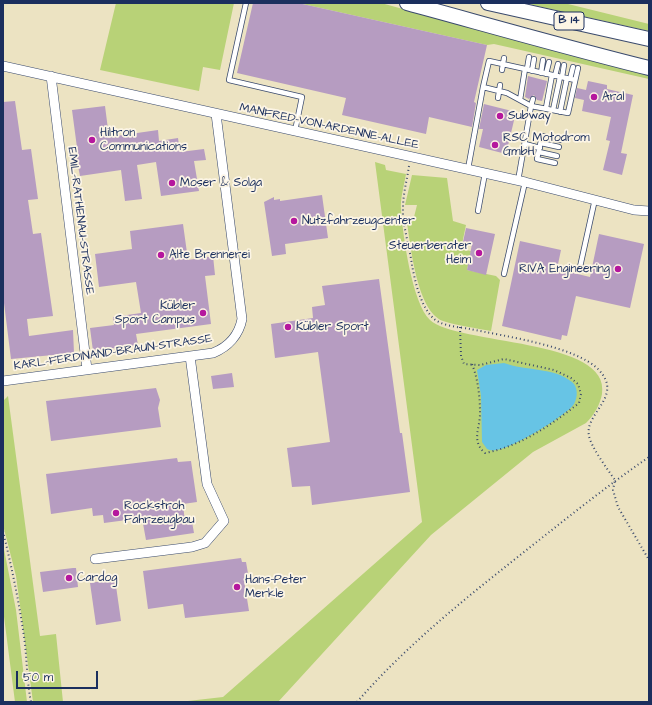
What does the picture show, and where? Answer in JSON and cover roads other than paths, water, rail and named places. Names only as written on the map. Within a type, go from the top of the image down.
[{"type":"main road","name":"B 14","points":[[407,3],[503,28],[649,60]]},
{"type":"main road","name":"B 14","points":[[488,3],[649,39]]},
{"type":"main road","points":[[503,28],[555,45],[649,68]]},
{"type":"street","name":"MANFRED-VON-ARDENNE-ALLEE","points":[[3,66],[522,181],[634,210],[649,211]]},
{"type":"street","name":"EMIL-RATHENAU-STRASSE","points":[[51,76],[86,370]]},
{"type":"street","name":"KARL-FERDINAND-BRAUN-STRASSE","points":[[3,381],[213,353],[221,350],[234,338],[241,326],[242,319],[216,114]]},
{"type":"street","points":[[95,559],[192,547],[204,543],[224,521],[207,484],[190,356]]},
{"type":"lane","points":[[246,3],[230,80],[302,97],[295,131]]},
{"type":"lane","points":[[502,70],[504,58]]},
{"type":"lane","points":[[520,100],[532,58]]},
{"type":"lane","points":[[537,78],[543,60]]},
{"type":"lane","points":[[468,169],[489,61],[563,78]]},
{"type":"lane","points":[[546,74],[549,62]]},
{"type":"lane","points":[[483,87],[499,88],[531,106],[568,113],[563,78],[558,64]]},
{"type":"lane","points":[[560,112],[564,65]]},
{"type":"lane","points":[[546,108],[563,78],[575,68]]},
{"type":"lane","points":[[553,110],[563,78]]},
{"type":"lane","points":[[498,98],[499,88]]},
{"type":"lane","points":[[504,274],[522,181],[525,144],[533,99]]},
{"type":"lane","points":[[555,163],[537,159],[542,136],[560,140]]},
{"type":"lane","points":[[525,144],[540,148],[557,156]]},
{"type":"lane","points":[[540,148],[559,146]]},
{"type":"lane","points":[[478,211],[485,173]]},
{"type":"lane","points":[[580,267],[595,199]]},
{"type":"water","points":[[504,363],[565,377],[574,384],[577,395],[574,404],[550,424],[513,444],[503,448],[491,450],[487,449],[482,442],[481,396],[477,370],[486,365]]},
{"type":"place","name":"Aral","points":[[594,97]]},
{"type":"place","name":"Subway","points":[[500,116]]},
{"type":"place","name":"Hiltron Communications","points":[[92,140]]},
{"type":"place","name":"RSC Motodrom GmbH","points":[[495,145]]},
{"type":"place","name":"Moser & Solga","points":[[172,183]]},
{"type":"place","name":"Nutzfahrzeugcenter","points":[[294,221]]},
{"type":"place","name":"Steuerberater Heim","points":[[479,253]]},
{"type":"place","name":"Alte Brennerei","points":[[161,255]]},
{"type":"place","name":"RIVA Engineering","points":[[618,269]]},
{"type":"place","name":"Kübler Sport Campus","points":[[203,313]]},
{"type":"place","name":"Kübler Sport","points":[[288,327]]},
{"type":"place","name":"Rockstroh Fahrzeugbau","points":[[116,513]]},
{"type":"place","name":"Cardog","points":[[69,578]]},
{"type":"place","name":"Hans-Peter Merkle","points":[[237,587]]}]
